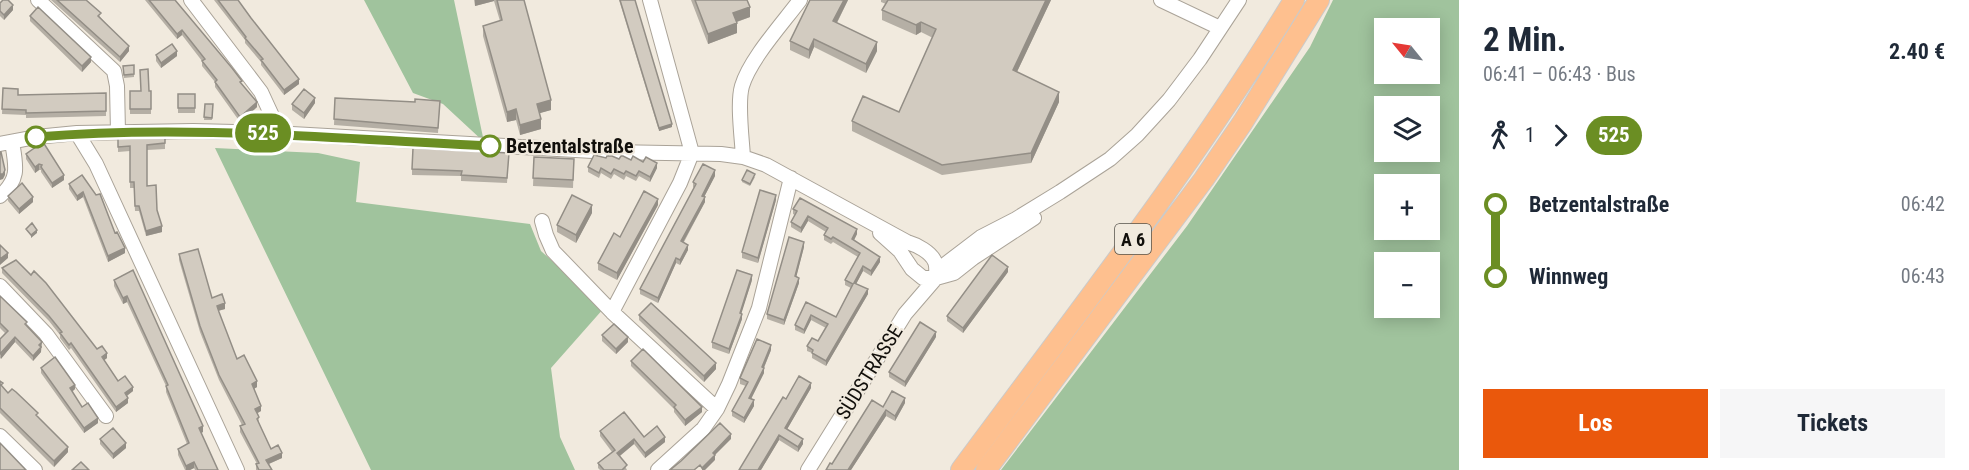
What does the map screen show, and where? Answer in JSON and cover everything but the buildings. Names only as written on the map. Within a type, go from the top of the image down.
[{"type":"highway","name":"A 6","points":[[961,470],[1195,153],[1294,0]]},
{"type":"highway","name":"A 6","points":[[986,470],[1204,179],[1243,122],[1319,0]]},
{"type":"street","points":[[38,0],[114,71],[117,86],[118,132]]},
{"type":"street","points":[[191,0],[261,93],[273,118],[274,133]]},
{"type":"street","points":[[612,312],[680,183],[692,153],[650,0]]},
{"type":"street","points":[[743,157],[740,97],[742,86],[759,55],[800,0]]},
{"type":"street","points":[[1161,0],[1220,28]]},
{"type":"street","name":"SÜDSTRASSE","points":[[808,470],[905,314],[936,278],[954,273],[1096,176],[1169,100],[1239,0]]},
{"type":"street","points":[[0,196],[13,183],[15,176],[16,165],[6,143],[77,134],[274,133],[743,157],[766,165],[907,242],[916,244],[935,262],[936,278],[922,278],[900,251],[863,218]]},
{"type":"street","points":[[77,134],[96,164],[237,470]]},
{"type":"street","points":[[658,470],[703,429],[717,409],[729,384],[759,309],[791,178]]},
{"type":"street","points":[[542,221],[553,251],[612,312],[717,409]]},
{"type":"street","points":[[0,286],[46,334],[106,416]]},
{"type":"street","points":[[0,436],[34,470]]},
{"type":"green space","points":[[364,0],[454,0],[484,142],[443,104],[413,93]]},
{"type":"green space","points":[[1333,0],[1459,0],[1459,470],[1001,470],[1187,226],[1310,47]]},
{"type":"green space","points":[[215,148],[318,153],[360,162],[356,202],[530,224],[541,251],[604,308],[551,368],[560,437],[575,470],[371,470]]},
{"type":"bus line","name":"525","points":[[36,137],[193,131],[274,133],[490,146]]},
{"type":"place","name":"Betzentalstraße","points":[[490,146]]}]
